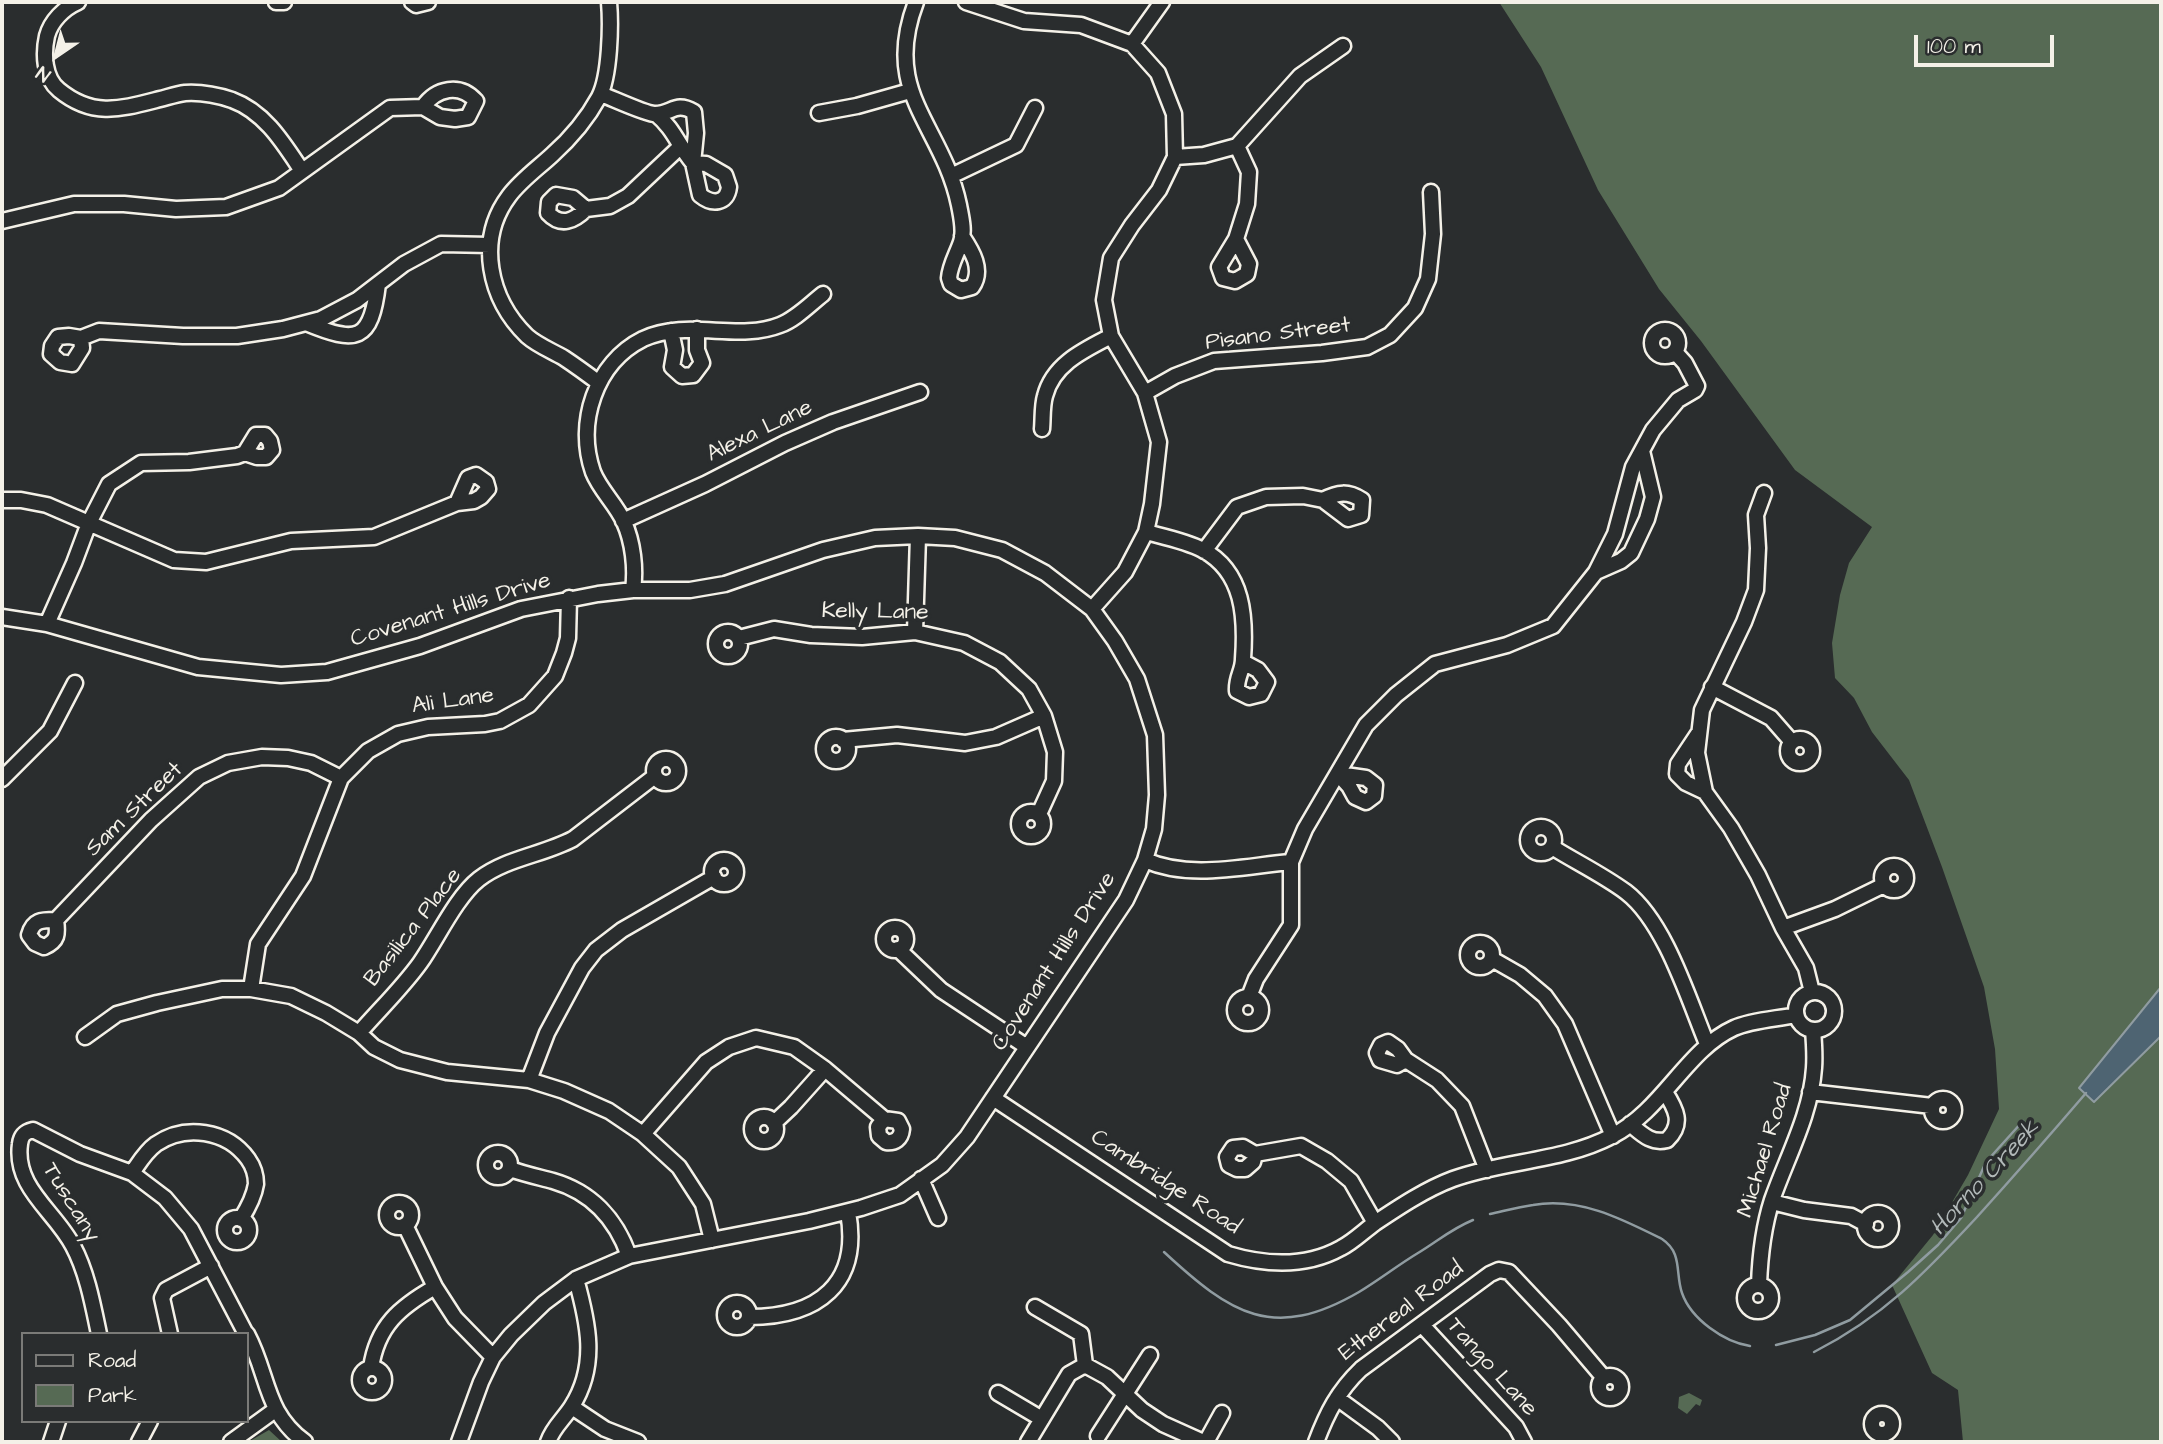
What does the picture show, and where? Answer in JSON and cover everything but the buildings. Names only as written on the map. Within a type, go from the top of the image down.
[{"type":"street","points":[[78,2],[69,6],[55,20],[47,35],[45,67],[55,87],[73,102],[94,109],[117,109],[183,93],[209,94],[235,101],[257,114],[274,131],[302,171]]},
{"type":"street","points":[[276,2],[284,2]]},
{"type":"street","points":[[412,2],[416,5],[428,2]]},
{"type":"street","points":[[599,383],[529,338],[508,313],[490,274],[490,244],[496,219],[510,195],[574,134],[601,94],[611,21],[609,2]]},
{"type":"street","points":[[916,2],[908,23],[904,67],[910,90],[951,176],[962,236]]},
{"type":"street","points":[[967,2],[984,5],[1024,21],[1081,25],[1132,44],[1158,73],[1174,114],[1175,157],[1159,190],[1111,258],[1104,300],[1111,336],[1144,393],[1159,442],[1152,504],[1146,532],[1125,572],[1092,609]]},
{"type":"street","points":[[1132,44],[1162,2]]},
{"type":"street","points":[[1175,157],[1204,155],[1237,146],[1300,76],[1343,46]]},
{"type":"street","points":[[819,113],[857,106],[910,90]]},
{"type":"street","points":[[601,94],[656,114],[674,131],[680,147],[693,163],[696,133],[694,112],[686,107],[676,107],[656,114]]},
{"type":"street","points":[[2,221],[74,204],[124,204],[176,209],[226,207],[279,188],[390,108],[423,107]]},
{"type":"street","points":[[951,176],[1016,145],[1035,108]]},
{"type":"street","points":[[1236,239],[1247,204],[1249,173],[1237,146]]},
{"type":"street","points":[[586,209],[610,206],[628,196],[680,147]]},
{"type":"street","name":"Pisano Street","points":[[1144,393],[1175,376],[1214,361],[1367,347],[1390,335],[1415,308],[1428,279],[1433,234],[1431,192]]},
{"type":"street","points":[[81,338],[99,331],[237,336],[306,323],[321,319],[357,300],[404,264],[441,244],[490,244]]},
{"type":"street","points":[[306,323],[339,336],[354,336],[363,332],[375,307],[378,284]]},
{"type":"street","points":[[633,590],[633,559],[623,521],[597,480],[586,442],[587,418],[599,383],[617,359],[635,345],[656,335],[696,329],[770,328],[793,318],[823,294]]},
{"type":"street","points":[[671,331],[675,351],[672,367],[682,376],[693,375],[702,363],[697,350],[696,329]]},
{"type":"street","points":[[1042,429],[1045,396],[1054,374],[1075,355],[1111,336]]},
{"type":"street","points":[[1250,997],[1256,979],[1291,925],[1291,862],[1305,829],[1366,725],[1435,664],[1507,645],[1553,626],[1596,572],[1615,534],[1633,467],[1653,430],[1678,400],[1697,386],[1685,363],[1675,352]]},
{"type":"street","name":"Alexa Lane","points":[[623,521],[833,422],[919,392]]},
{"type":"street","points":[[1596,572],[1621,561],[1630,553],[1647,519],[1653,497],[1642,451]]},
{"type":"street","points":[[47,624],[89,523],[109,484],[141,463],[189,462],[245,453]]},
{"type":"street","points":[[1764,493],[1756,515],[1756,590],[1744,622],[1702,710],[1697,752],[1705,792],[1731,828],[1758,875],[1806,968],[1812,992]]},
{"type":"street","points":[[1204,551],[1237,506],[1266,497],[1303,496],[1323,500]]},
{"type":"street","points":[[2,499],[47,505],[174,560],[206,562],[291,541],[374,537],[457,503]]},
{"type":"street","points":[[1146,532],[1204,551],[1231,574],[1242,601],[1243,662]]},
{"type":"street","points":[[915,632],[918,536]]},
{"type":"street","name":"Covenant Hills Drive","points":[[2,617],[47,624],[198,667],[281,675],[327,672],[380,659],[472,629],[521,609],[569,598],[633,590],[690,590],[725,584],[823,550],[875,538],[918,536],[954,538],[1002,550],[1045,573],[1092,609],[1137,679],[1155,735],[1157,795],[1154,829],[1145,860],[1126,900],[967,1137],[942,1165],[900,1195],[848,1212],[629,1256],[576,1279],[544,1303],[511,1335],[494,1357],[481,1381],[460,1442]]},
{"type":"street","name":"Ali Lane","points":[[251,989],[258,944],[303,876],[341,778],[368,751],[398,734],[421,728],[500,721],[529,705],[555,676],[564,653],[568,638],[569,598]]},
{"type":"street","name":"Kelly Lane","points":[[739,638],[774,629],[811,635],[862,637],[915,632],[964,643],[1000,662],[1029,689],[1045,716],[1055,752],[1054,781],[1039,814]]},
{"type":"street","points":[[2,779],[50,731],[75,683]]},
{"type":"street","points":[[1712,687],[1771,718],[1793,742]]},
{"type":"street","points":[[843,740],[897,735],[965,743],[996,737],[1045,716]]},
{"type":"street","points":[[1699,733],[1678,764],[1677,774],[1686,783],[1705,792]]},
{"type":"street","name":"Sam Street","points":[[55,920],[151,821],[199,777],[209,772],[228,763],[262,757],[288,758],[311,763],[341,778]]},
{"type":"street","name":"Basilica Place","points":[[359,1032],[419,964],[460,902],[479,879],[507,863],[560,846],[573,839],[655,776]]},
{"type":"street","points":[[1552,847],[1626,892],[1643,908],[1657,926],[1707,1044]]},
{"type":"street","points":[[1145,860],[1167,868],[1198,871],[1291,862]]},
{"type":"street","points":[[529,1080],[547,1033],[582,968],[596,950],[622,930],[714,877]]},
{"type":"street","points":[[1783,928],[1835,909],[1884,884]]},
{"type":"street","points":[[898,949],[941,990],[1027,1047]]},
{"type":"street","points":[[1492,960],[1520,975],[1545,996],[1565,1024],[1613,1136]]},
{"type":"street","points":[[85,1037],[117,1014],[222,989],[251,989],[291,996],[359,1032],[374,1047],[416,1066],[447,1072],[529,1080],[564,1090],[609,1111],[643,1134],[679,1167],[703,1204],[712,1240]]},
{"type":"street","points":[[1812,992],[1829,999],[1834,1011],[1830,1023],[1813,1030],[1802,1025],[1796,1015],[1801,998],[1812,992]]},
{"type":"street","name":"Cambridge Road","points":[[993,1098],[1228,1254],[1255,1262],[1307,1261],[1341,1248],[1410,1200],[1452,1179],[1548,1158],[1613,1136],[1647,1112],[1707,1044],[1735,1027],[1796,1015]]},
{"type":"street","name":"Michael Road","points":[[1759,1285],[1760,1251],[1772,1202],[1795,1142],[1810,1092],[1814,1067],[1813,1030]]},
{"type":"street","points":[[643,1134],[706,1062],[729,1047],[756,1038],[794,1046],[884,1119]]},
{"type":"street","points":[[1406,1060],[1437,1080],[1462,1106],[1488,1170]]},
{"type":"street","points":[[774,1123],[792,1107],[825,1069]]},
{"type":"street","points":[[1810,1092],[1932,1106]]},
{"type":"street","points":[[1630,1124],[1652,1140],[1667,1140],[1677,1125],[1677,1115],[1665,1093]]},
{"type":"street","name":"Tuscany","points":[[98,1332],[73,1245],[39,1203],[25,1178],[19,1155],[21,1136],[33,1130],[69,1149],[132,1173]]},
{"type":"street","points":[[241,1219],[250,1206],[256,1183],[253,1166],[241,1150],[222,1136],[201,1132],[181,1133],[157,1144],[143,1157],[132,1173],[149,1184],[179,1213],[246,1332]]},
{"type":"street","points":[[1255,1154],[1301,1146],[1351,1181],[1375,1223]]},
{"type":"street","points":[[510,1168],[576,1190],[598,1205],[613,1221],[629,1256]]},
{"type":"street","points":[[921,1180],[938,1218]]},
{"type":"street","points":[[1772,1202],[1804,1210],[1852,1216],[1866,1224]]},
{"type":"street","points":[[749,1317],[780,1316],[796,1312],[828,1294],[836,1283],[849,1253],[852,1234],[848,1212]]},
{"type":"street","points":[[405,1225],[454,1318],[494,1357]]},
{"type":"street","points":[[170,1332],[162,1298],[166,1290],[211,1266]]},
{"type":"street","name":"Ethereal Road","points":[[1316,1442],[1324,1419],[1344,1385],[1361,1369],[1489,1274],[1499,1270],[1509,1272],[1604,1378]]},
{"type":"street","points":[[548,1442],[552,1431],[572,1407],[584,1383],[590,1349],[585,1311],[576,1279]]},
{"type":"street","points":[[371,1368],[373,1351],[387,1324],[409,1302],[436,1287]]},
{"type":"street","points":[[1035,1307],[1081,1334],[1085,1365]]},
{"type":"street","name":"Tango Lane","points":[[1422,1325],[1516,1427],[1524,1442]]},
{"type":"street","points":[[248,1336],[275,1410],[290,1431],[305,1442]]},
{"type":"street","points":[[1098,1436],[1150,1355]]},
{"type":"street","points":[[1085,1365],[1107,1377],[1124,1395],[1163,1423],[1205,1442],[1222,1413]]},
{"type":"street","points":[[1028,1442],[1069,1374],[1085,1365]]},
{"type":"street","points":[[998,1393],[1042,1419]]},
{"type":"street","points":[[1336,1398],[1378,1428],[1392,1442]]},
{"type":"street","points":[[572,1407],[604,1429],[638,1442]]},
{"type":"street","points":[[230,1442],[275,1410]]},
{"type":"street","points":[[51,1442],[57,1423]]},
{"type":"street","points":[[139,1442],[149,1423]]},
{"type":"green space","points":[[1499,2],[2161,2],[2161,1442],[1963,1442],[1958,1390],[1932,1373],[1892,1285],[1933,1235],[1968,1175],[1999,1109],[1995,1049],[1984,987],[1909,780],[1872,732],[1854,698],[1835,678],[1832,643],[1840,595],[1849,563],[1872,527],[1795,470],[1701,341],[1659,289],[1598,190],[1541,67]]},
{"type":"green space","points":[[1689,1393],[1702,1400],[1700,1406],[1696,1404],[1687,1414],[1678,1408],[1679,1397]]},
{"type":"green space","points":[[269,1430],[282,1442],[248,1442]]},
{"type":"water","points":[[2161,987],[2161,1036],[2094,1102],[2079,1088]]},
{"type":"waterway","name":"Horno Creek","points":[[1814,1352],[1882,1309],[1921,1275],[1977,1217],[2086,1093]]},
{"type":"waterway","points":[[1776,1345],[1815,1335],[1850,1320],[1938,1245],[1961,1218],[1986,1162],[2023,1121]]},
{"type":"waterway","points":[[1490,1214],[1533,1205],[1567,1204],[1616,1217],[1662,1239],[1676,1257],[1682,1293],[1693,1312],[1719,1334],[1750,1346]]},
{"type":"waterway","points":[[1164,1252],[1188,1274],[1232,1305],[1254,1314],[1277,1318],[1302,1316],[1329,1307],[1359,1292],[1451,1231],[1473,1220]]}]
